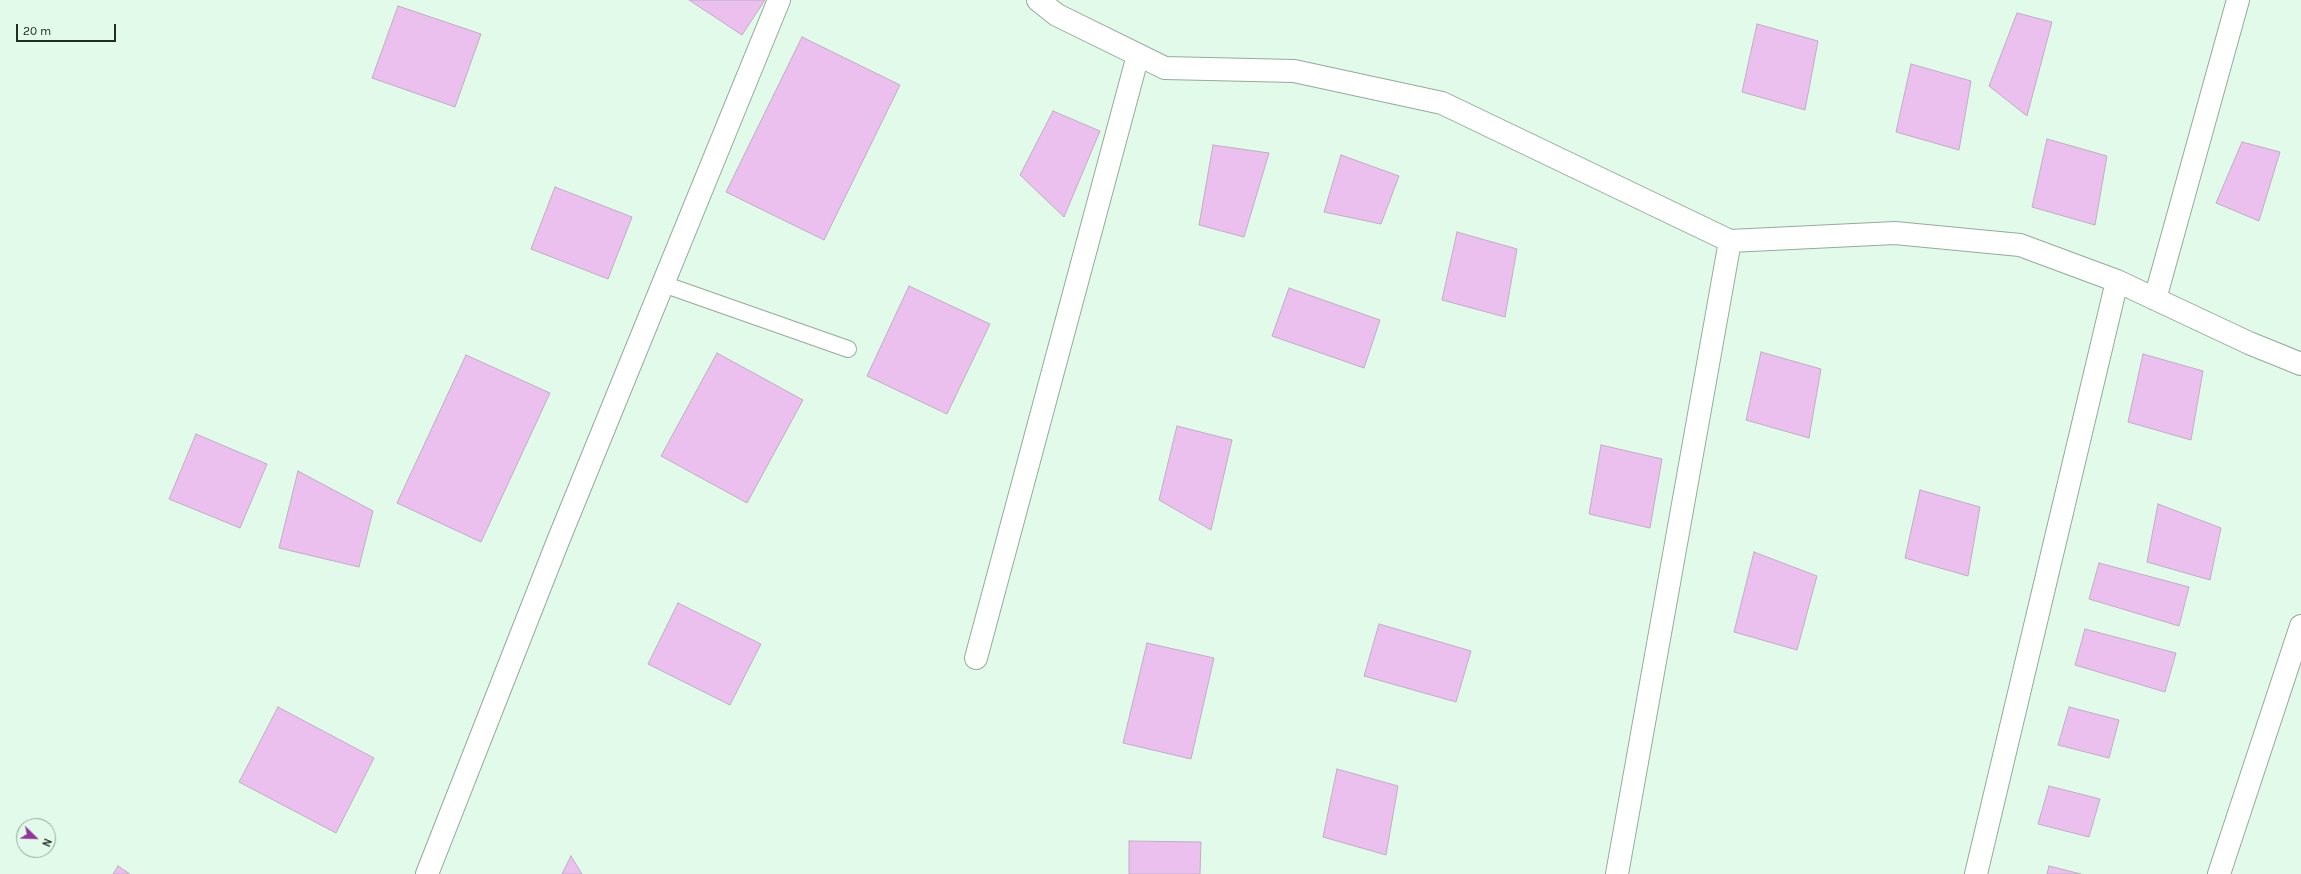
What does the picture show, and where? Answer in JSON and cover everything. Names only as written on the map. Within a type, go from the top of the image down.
[{"type":"street","points":[[427,874],[558,541],[779,0]]},
{"type":"street","points":[[1038,0],[1057,15],[1165,68],[1294,71],[1442,103],[1730,241],[1895,233],[2020,245],[2117,281],[2249,343],[2301,364]]},
{"type":"street","points":[[2155,299],[2238,0]]},
{"type":"street","points":[[976,658],[1138,55]]},
{"type":"street","points":[[1617,874],[1730,241]]},
{"type":"street","points":[[1976,874],[2117,281]]},
{"type":"street","points":[[2219,874],[2301,626]]},
{"type":"lane","points":[[663,284],[848,349]]},
{"type":"building","points":[[689,0],[765,0],[742,35]]},
{"type":"building","points":[[398,6],[481,34],[455,107],[372,78]]},
{"type":"building","points":[[2017,13],[2052,22],[2027,116],[1989,86]]},
{"type":"building","points":[[1757,24],[1818,41],[1805,110],[1742,92]]},
{"type":"building","points":[[802,37],[900,85],[824,240],[726,192]]},
{"type":"building","points":[[1911,64],[1971,81],[1959,150],[1896,132]]},
{"type":"building","points":[[1053,111],[1100,131],[1064,217],[1020,175]]},
{"type":"building","points":[[2047,139],[2107,156],[2095,225],[2032,207]]},
{"type":"building","points":[[2242,142],[2280,152],[2259,221],[2216,203]]},
{"type":"building","points":[[1213,145],[1269,153],[1244,237],[1199,225]]},
{"type":"building","points":[[1341,155],[1399,176],[1381,224],[1324,212]]},
{"type":"building","points":[[555,187],[632,217],[608,279],[531,249]]},
{"type":"building","points":[[1457,232],[1517,249],[1505,317],[1442,300]]},
{"type":"building","points":[[909,286],[990,324],[947,414],[867,376]]},
{"type":"building","points":[[1289,288],[1380,320],[1364,368],[1272,336]]},
{"type":"building","points":[[1761,352],[1821,369],[1809,438],[1746,420]]},
{"type":"building","points":[[717,353],[803,400],[747,503],[661,456]]},
{"type":"building","points":[[2143,354],[2203,371],[2191,440],[2128,422]]},
{"type":"building","points":[[466,355],[550,393],[481,542],[397,503]]},
{"type":"building","points":[[1177,426],[1232,440],[1211,530],[1159,500]]},
{"type":"building","points":[[196,434],[267,464],[240,528],[169,499]]},
{"type":"building","points":[[1601,445],[1662,459],[1650,528],[1589,514]]},
{"type":"building","points":[[298,471],[373,511],[359,567],[279,548]]},
{"type":"building","points":[[1920,490],[1980,507],[1968,576],[1905,558]]},
{"type":"building","points":[[2158,504],[2221,528],[2210,580],[2147,562]]},
{"type":"building","points":[[1754,552],[1817,576],[1797,650],[1734,632]]},
{"type":"building","points":[[2099,563],[2189,587],[2179,626],[2089,599]]},
{"type":"building","points":[[678,603],[761,644],[730,705],[648,664]]},
{"type":"building","points":[[1379,624],[1471,651],[1456,702],[1364,676]]},
{"type":"building","points":[[2085,629],[2176,653],[2165,692],[2075,665]]},
{"type":"building","points":[[1147,643],[1214,658],[1191,759],[1123,743]]},
{"type":"building","points":[[278,707],[374,758],[336,833],[239,782]]},
{"type":"building","points":[[2069,707],[2119,720],[2109,758],[2058,745]]},
{"type":"building","points":[[1337,769],[1398,786],[1386,855],[1323,837]]},
{"type":"building","points":[[2049,786],[2100,799],[2089,837],[2038,824]]},
{"type":"building","points":[[1129,841],[1201,842],[1200,874],[1129,874]]},
{"type":"building","points":[[571,856],[582,874],[562,874]]},
{"type":"building","points":[[118,866],[130,874],[113,874]]},
{"type":"building","points":[[2049,866],[2081,874],[2047,874]]}]
